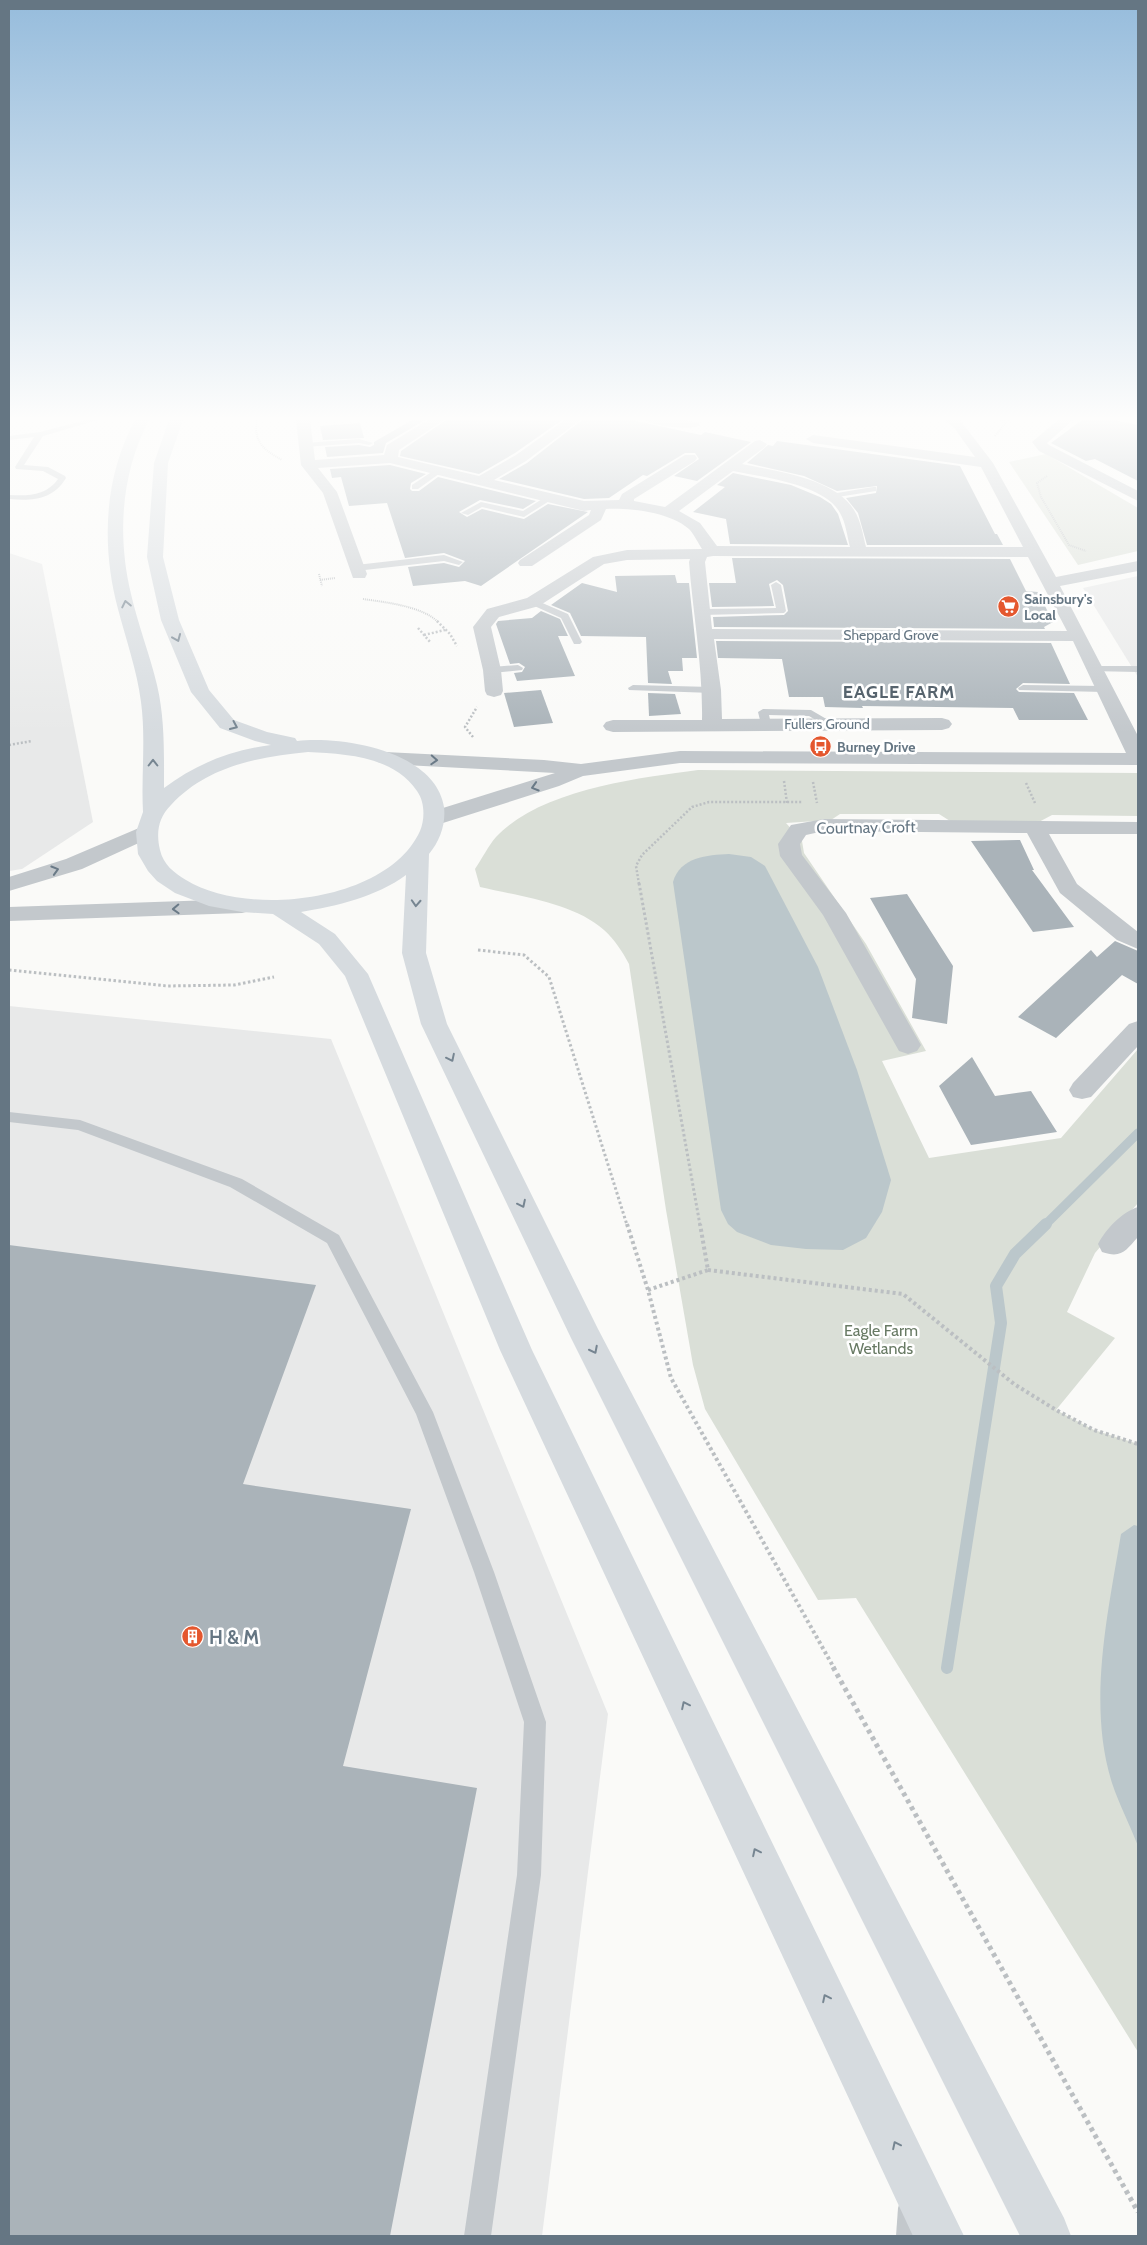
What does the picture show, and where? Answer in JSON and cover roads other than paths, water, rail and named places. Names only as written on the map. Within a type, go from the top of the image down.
[{"type":"highway","points":[[117,525],[117,561],[132,629],[150,696],[154,724],[150,822],[149,856],[168,879],[200,896],[242,906],[278,907],[321,902],[360,891],[394,874],[418,854],[430,836],[435,818],[430,794],[413,774],[385,758],[349,748],[308,746],[268,749],[229,759],[195,774],[168,794],[150,822]]},
{"type":"highway","points":[[156,525],[155,558],[170,620],[200,692],[227,724],[262,737],[308,746]]},
{"type":"highway","points":[[418,854],[414,953],[434,1024],[596,1356],[1046,2236]]},
{"type":"highway","points":[[278,907],[326,938],[356,974],[516,1350],[939,2236]]},
{"type":"street","points":[[342,525],[358,571]]},
{"type":"street","points":[[526,563],[584,525]]},
{"type":"street","points":[[693,525],[695,526],[706,553]]},
{"type":"street","points":[[851,525],[860,553]]},
{"type":"street","points":[[385,758],[544,766],[581,770],[680,757],[1138,758],[1079,636],[1019,525]]},
{"type":"street","points":[[494,690],[492,670],[482,627],[493,613],[533,602],[599,560],[627,555],[706,553],[1033,552]]},
{"type":"street","points":[[706,553],[697,562],[712,690],[712,724]]},
{"type":"street","points":[[1050,583],[1138,566]]},
{"type":"street","name":"Sheppard Grove","points":[[704,634],[1079,636]]},
{"type":"street","name":"Fullers Ground","points":[[613,726],[942,724]]},
{"type":"street","points":[[435,818],[552,782],[581,770]]},
{"type":"street","points":[[9,884],[74,864],[150,822]]},
{"type":"street","name":"Courtnay Croft","points":[[908,1045],[834,913],[791,856],[789,844],[798,830],[822,826],[1138,828]]},
{"type":"street","points":[[1035,828],[1068,888],[1126,935],[1138,942]]},
{"type":"street","points":[[9,914],[242,906]]},
{"type":"street","points":[[1082,1090],[1138,1030]]},
{"type":"street","points":[[1113,1244],[1138,1218]]},
{"type":"lane","points":[[358,571],[444,558],[460,562]]},
{"type":"lane","points":[[702,612],[782,611],[776,585]]},
{"type":"lane","points":[[533,602],[565,616],[577,642]]},
{"type":"lane","points":[[492,670],[518,668]]},
{"type":"lane","points":[[1094,669],[1138,669]]},
{"type":"lane","points":[[633,688],[712,690]]},
{"type":"lane","points":[[1023,688],[1104,688]]},
{"type":"lane","points":[[9,1117],[80,1125],[236,1183],[333,1239],[424,1412],[484,1572],[535,1722],[530,1875],[478,2236]]},
{"type":"lane","points":[[909,2236],[913,2182]]},
{"type":"waterway","points":[[1045,1225],[1138,1133]]},
{"type":"waterway","points":[[947,1668],[1001,1323],[996,1286],[1015,1254],[1046,1224]]},
{"type":"place","name":"Sainsbury's Local","points":[[1008,607]]},
{"type":"place","name":"Burney Drive","points":[[821,747]]},
{"type":"place","name":"H & M","points":[[193,1637]]},
{"type":"district","name":"EAGLE FARM","points":[[899,692]]},
{"type":"park label","name":"Eagle Farm Wetlands","points":[[881,1339]]}]
